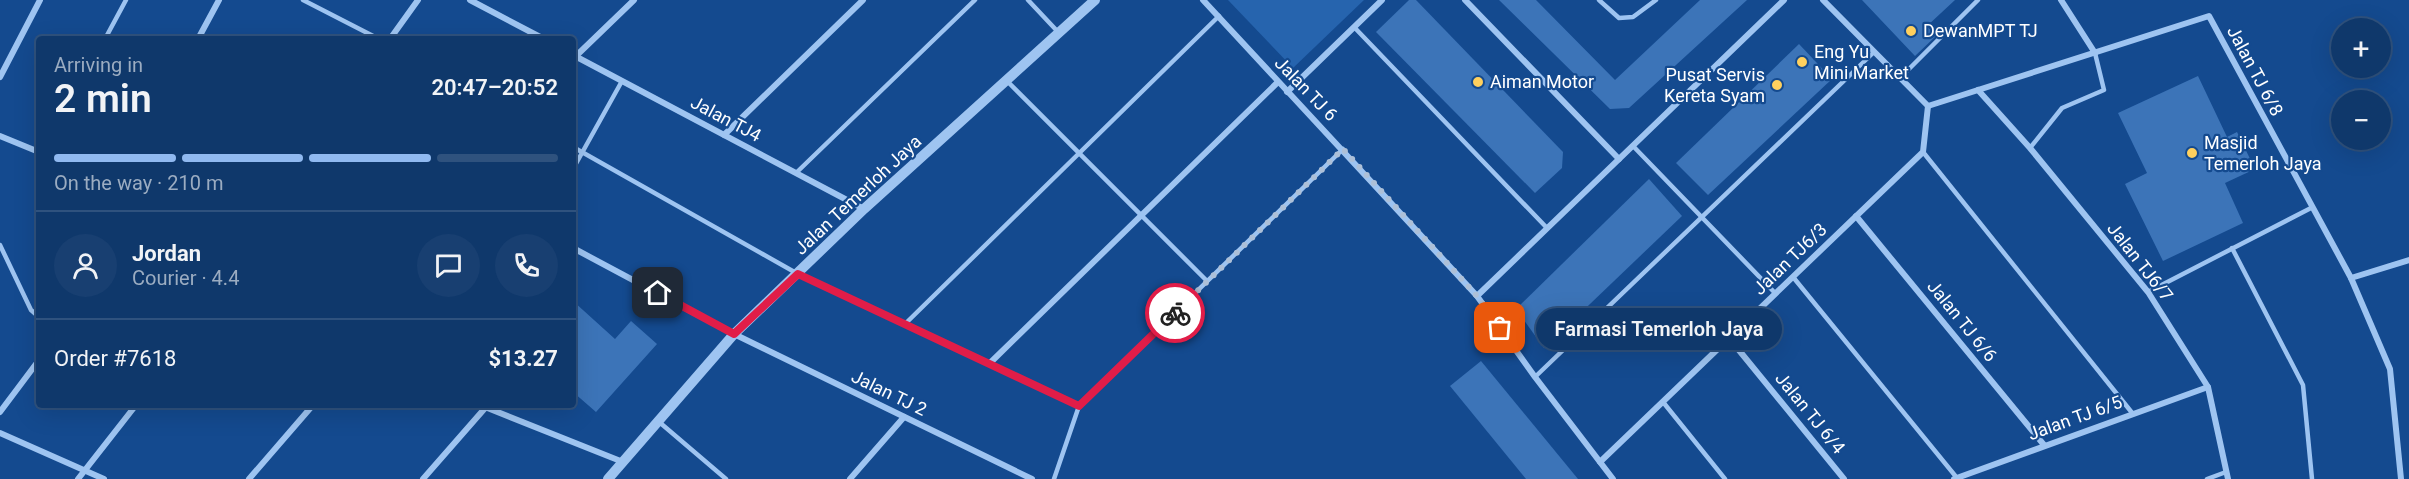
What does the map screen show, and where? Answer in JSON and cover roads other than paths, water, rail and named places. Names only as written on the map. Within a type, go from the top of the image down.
[{"type":"street","points":[[0,77],[40,0]]},
{"type":"street","points":[[200,36],[219,0]]},
{"type":"street","points":[[392,36],[418,0]]},
{"type":"street","points":[[470,0],[537,36]]},
{"type":"street","points":[[576,53],[634,0]]},
{"type":"street","points":[[724,135],[862,0]]},
{"type":"street","name":"Jalan Temerloh Jaya","points":[[608,479],[734,334],[864,209],[1095,0]]},
{"type":"street","name":"Jalan TJ 6","points":[[1203,0],[1477,296],[1613,479]]},
{"type":"street","points":[[1287,92],[1382,0]]},
{"type":"street","points":[[1465,0],[1619,159]]},
{"type":"street","points":[[1477,296],[1784,0]]},
{"type":"street","points":[[1822,0],[1928,106],[1923,152]]},
{"type":"street","points":[[2061,0],[2096,53]]},
{"type":"street","name":"Jalan TJ 6/8","points":[[1928,106],[2209,16],[2311,208],[2351,278],[2390,369],[2401,479]]},
{"type":"street","name":"Jalan TJ4","points":[[576,56],[864,209]]},
{"type":"street","points":[[990,363],[1278,82]]},
{"type":"street","name":"Jalan TJ6/7","points":[[1978,90],[2030,148],[2148,292],[2208,387],[2227,476]]},
{"type":"street","points":[[0,136],[36,151]]},
{"type":"street","name":"Jalan TJ6/3","points":[[1599,462],[1923,152]]},
{"type":"street","name":"Jalan TJ 6/6","points":[[1856,216],[2044,445]]},
{"type":"street","name":"Jalan TJ 2","points":[[576,250],[734,334],[1019,476],[1032,479]]},
{"type":"street","points":[[2351,278],[2409,260]]},
{"type":"street","name":"Jalan TJ 6/4","points":[[1729,338],[1844,479]]},
{"type":"street","points":[[0,411],[36,364]]},
{"type":"street","name":"Jalan TJ 6/5","points":[[1955,478],[2208,387]]},
{"type":"street","points":[[78,479],[134,408]]},
{"type":"street","points":[[249,479],[310,408]]},
{"type":"street","points":[[423,479],[481,408]]},
{"type":"street","points":[[488,408],[623,462]]},
{"type":"street","points":[[850,479],[904,417]]},
{"type":"street","points":[[0,433],[104,479]]},
{"type":"lane","points":[[107,36],[126,0]]},
{"type":"lane","points":[[303,0],[314,2],[374,36]]},
{"type":"lane","points":[[796,173],[975,0]]},
{"type":"lane","points":[[1028,0],[1059,33]]},
{"type":"lane","points":[[1599,0],[1619,18],[1633,17],[1656,0]]},
{"type":"lane","points":[[1900,78],[1978,0]]},
{"type":"lane","points":[[905,324],[1219,16]]},
{"type":"lane","points":[[1354,27],[1547,228]]},
{"type":"lane","points":[[1535,377],[1874,52]]},
{"type":"lane","points":[[2030,148],[2062,108],[2104,90],[2096,53]]},
{"type":"lane","points":[[576,163],[622,81]]},
{"type":"lane","points":[[1007,81],[1207,281]]},
{"type":"lane","points":[[1633,146],[1775,293]]},
{"type":"lane","points":[[576,149],[798,274],[1079,406]]},
{"type":"lane","points":[[1054,479],[1079,406],[1343,149]]},
{"type":"lane","points":[[1923,152],[2133,414]]},
{"type":"lane","points":[[2148,292],[2311,208]]},
{"type":"lane","points":[[0,245],[31,310],[36,314]]},
{"type":"lane","points":[[2232,248],[2303,385],[2312,479]]},
{"type":"lane","points":[[1793,277],[1955,478]]},
{"type":"lane","points":[[1663,402],[1725,479]]},
{"type":"lane","points":[[658,421],[726,479]]},
{"type":"lane","points":[[2207,479],[2227,476]]},
{"type":"place","name":"DewanMPT TJ","points":[[1911,31]]},
{"type":"place","name":"Eng Yu Mini Market","points":[[1802,62]]},
{"type":"place","name":"Aiman Motor","points":[[1478,82]]},
{"type":"place","name":"Pusat Servis Kereta Syam","points":[[1777,85]]},
{"type":"place","name":"Masjid Temerloh Jaya","points":[[2192,153]]},
{"type":"place","name":"Farmasi Temerloh Jaya","points":[[1500,328]]}]
